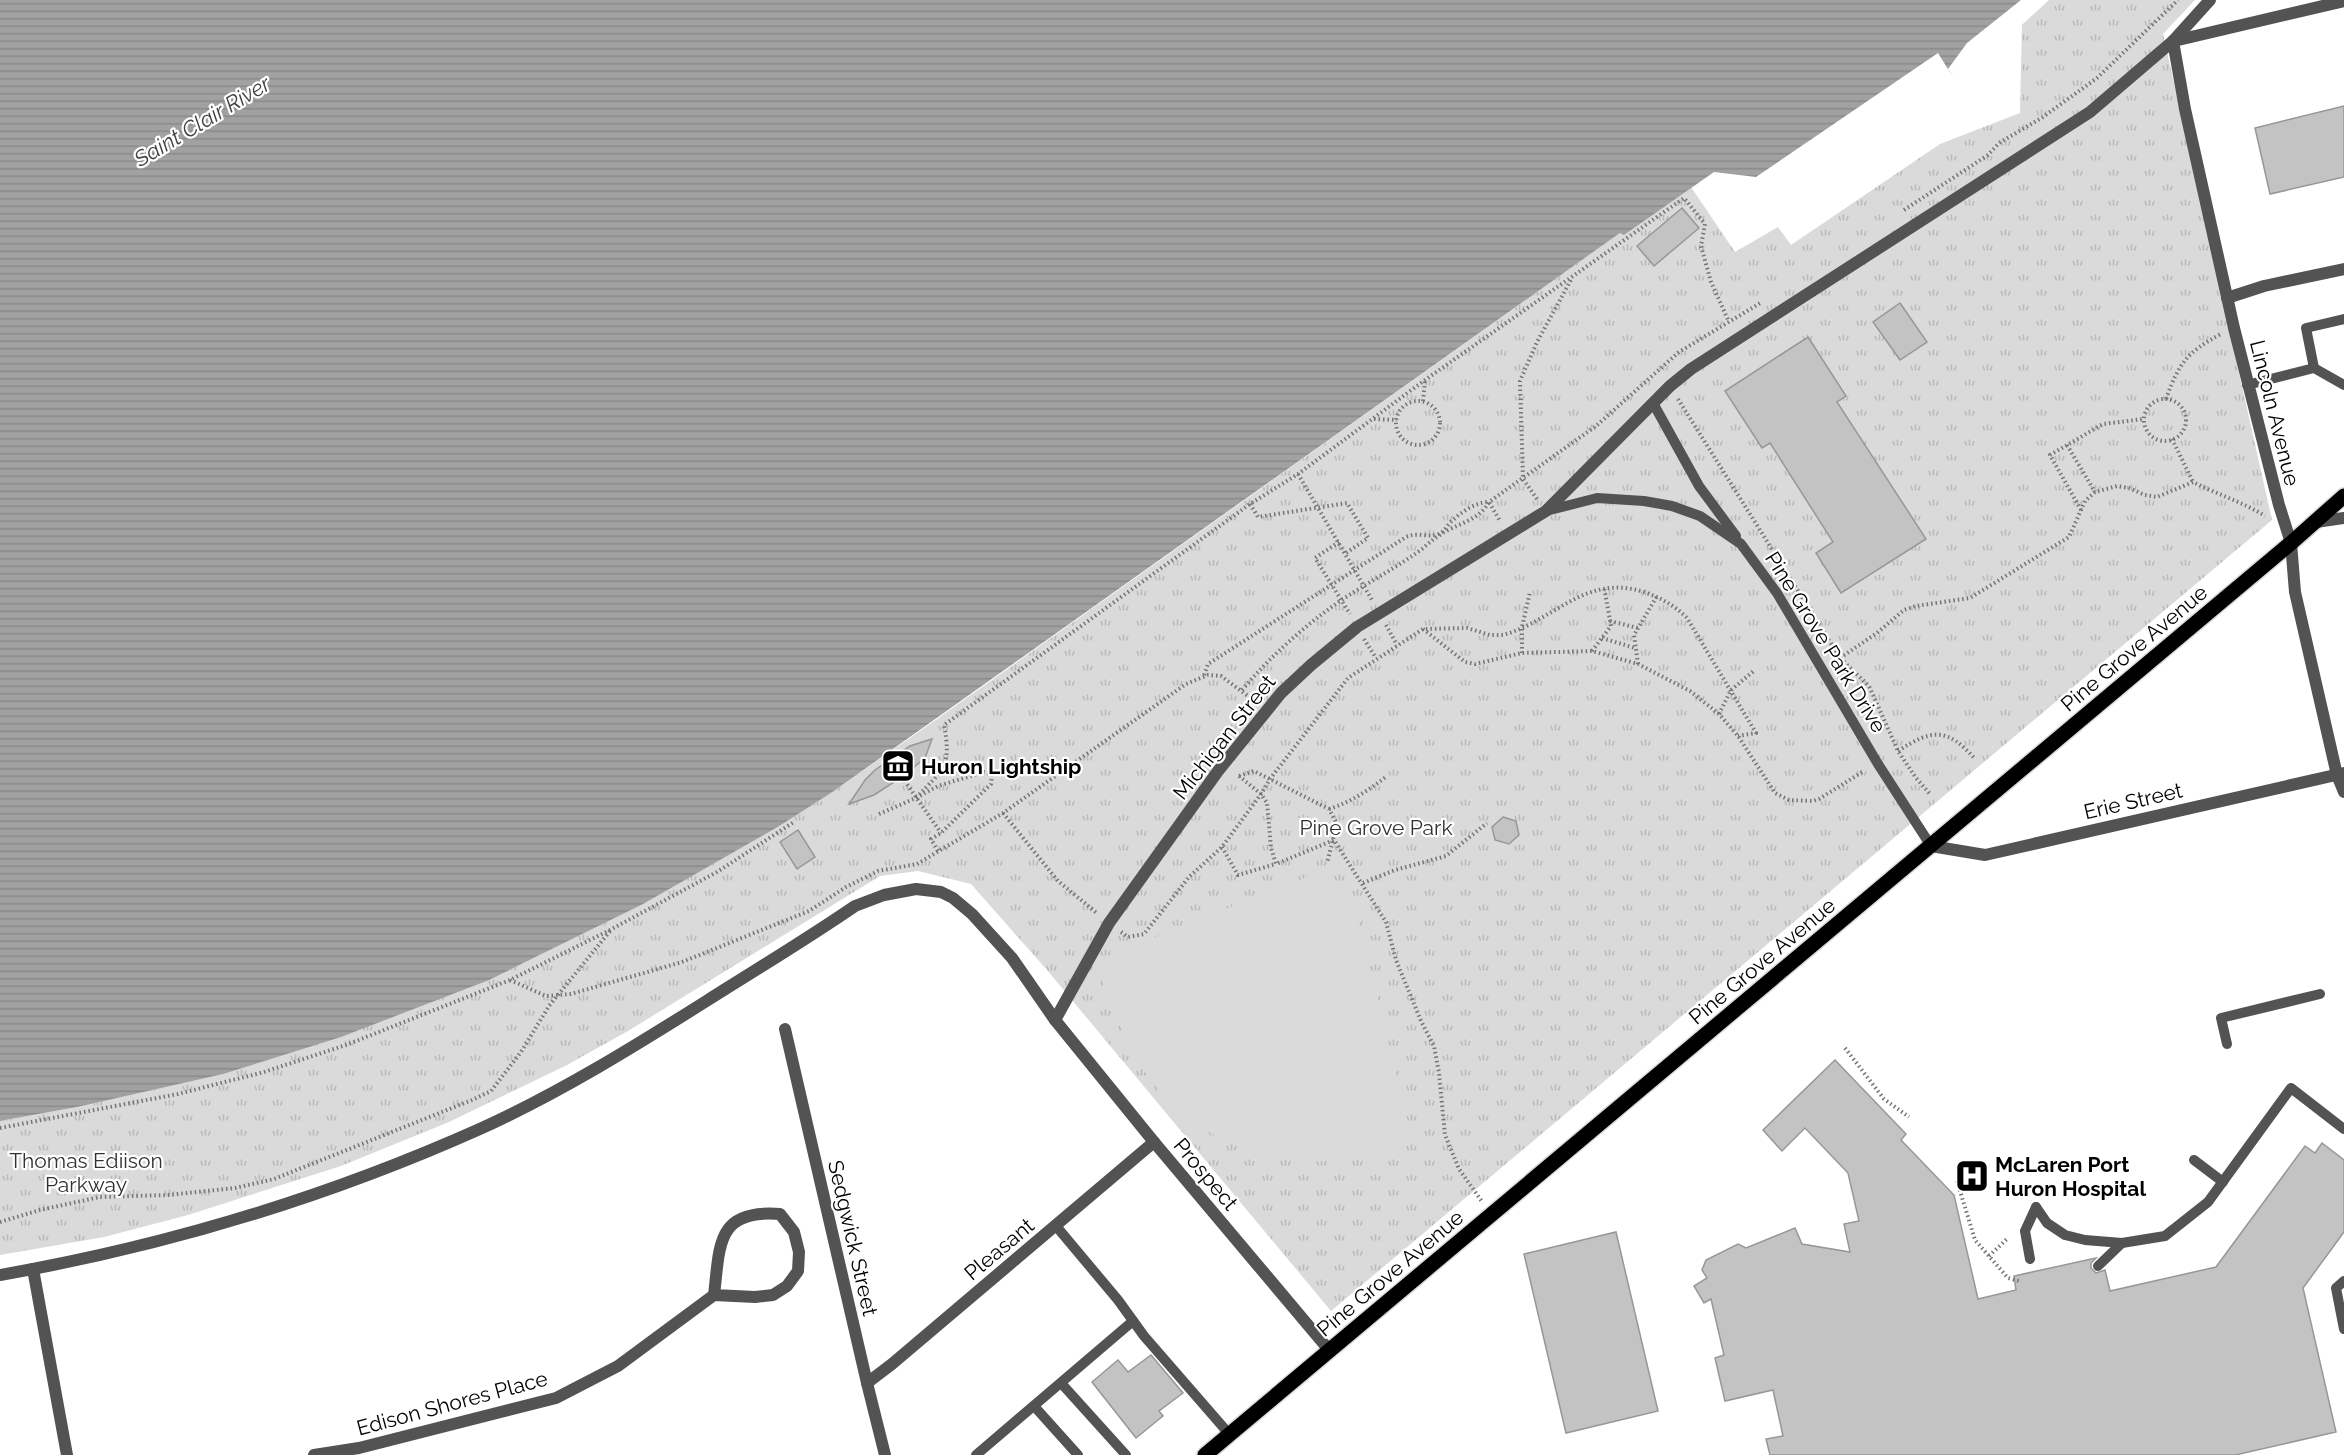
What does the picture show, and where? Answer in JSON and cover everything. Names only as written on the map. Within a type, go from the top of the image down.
[{"type":"main road","name":"Pine Grove Avenue","points":[[1205,1455],[1492,1216],[2344,496]]},
{"type":"street","name":"Michigan Street","points":[[1055,1020],[1109,923],[1218,771],[1281,693],[1320,657],[1357,627],[1546,511],[1670,386],[2090,112],[2173,41],[2210,0]]},
{"type":"street","points":[[2173,41],[2344,1]]},
{"type":"street","name":"Lincoln Avenue","points":[[2173,41],[2184,109],[2227,298],[2278,505],[2291,543],[2295,592],[2344,792]]},
{"type":"street","points":[[2227,298],[2264,286],[2344,269]]},
{"type":"street","points":[[2316,522],[2344,518]]},
{"type":"street","name":"Erie Street","points":[[1931,846],[1985,855],[2341,774]]},
{"type":"street","name":"Prospect","points":[[33,1269],[162,1241],[212,1227],[393,1166],[483,1127],[566,1086],[638,1045],[855,906],[884,895],[916,889],[941,892],[953,898],[972,914],[1012,958],[1055,1020],[1329,1350]]},
{"type":"street","name":"Sedgwick Street","points":[[786,1029],[885,1455]]},
{"type":"street","name":"Pleasant","points":[[867,1383],[1154,1142]]},
{"type":"street","points":[[780,1214],[794,1232],[799,1252],[798,1271],[787,1286],[773,1294],[755,1297],[714,1295],[723,1234],[735,1222],[748,1215],[780,1214]]},
{"type":"street","points":[[0,1275],[33,1269],[68,1455]]},
{"type":"street","name":"Edison Shores Place","points":[[314,1455],[370,1446],[556,1398],[618,1366],[714,1295]]},
{"type":"lane","points":[[2314,368],[2306,328],[2344,319]]},
{"type":"lane","points":[[2247,385],[2314,368],[2344,385]]},
{"type":"lane","points":[[1653,402],[1699,486],[1741,544]]},
{"type":"lane","name":"Pine Grove Park Drive","points":[[1546,511],[1597,498],[1644,501],[1672,506],[1700,516],[1741,544],[1777,593],[1878,764],[1931,846]]},
{"type":"lane","points":[[2226,1044],[2221,1018],[2320,994]]},
{"type":"lane","points":[[2030,1258],[2025,1231],[2036,1207],[2048,1223],[2066,1235],[2085,1240],[2122,1243],[2165,1236],[2208,1202],[2291,1088],[2344,1129]]},
{"type":"lane","points":[[2194,1160],[2223,1182]]},
{"type":"lane","points":[[1056,1226],[1132,1321],[1230,1435]]},
{"type":"lane","points":[[2098,1266],[2122,1243]]},
{"type":"lane","points":[[2344,1281],[2336,1288],[2344,1329]]},
{"type":"lane","points":[[976,1455],[1132,1321]]},
{"type":"lane","points":[[1060,1383],[1126,1455]]},
{"type":"lane","points":[[1034,1406],[1077,1455]]},
{"type":"path","points":[[2169,9],[2178,0]]},
{"type":"path","points":[[916,798],[943,770],[948,749],[944,725],[1250,504],[1298,474],[1425,380],[1684,198],[1705,224],[1701,246],[1711,282],[1738,340]]},
{"type":"path","points":[[1546,511],[1523,479],[1520,381],[1537,342],[1573,277]]},
{"type":"path","points":[[2166,399],[2176,371],[2184,361],[2200,345],[2234,328]]},
{"type":"path","points":[[1663,366],[1670,386],[1840,658],[1869,686],[1898,751],[1930,794]]},
{"type":"path","points":[[1423,401],[1425,380]]},
{"type":"path","points":[[2166,399],[2180,405],[2185,412],[2184,428],[2180,435],[2172,439],[2161,440],[2151,435],[2144,419],[2145,413],[2153,402],[2166,399]]},
{"type":"path","points":[[1423,401],[1435,408],[1440,422],[1436,435],[1431,440],[1425,444],[1411,443],[1400,434],[1397,420],[1399,413],[1409,403],[1423,401]]},
{"type":"path","points":[[1373,419],[1397,420]]},
{"type":"path","points":[[2081,510],[2050,455],[2103,424],[2144,419]]},
{"type":"path","points":[[2172,439],[2193,482],[2230,500],[2251,507],[2266,516]]},
{"type":"path","points":[[2067,445],[2095,492]]},
{"type":"path","points":[[1298,474],[1397,645]]},
{"type":"path","points":[[1840,658],[1877,633],[1904,610],[1970,598],[2069,537],[2085,501],[2095,492],[2117,486],[2157,497],[2193,482]]},
{"type":"path","points":[[1203,677],[1208,664],[1331,584],[1414,533],[1425,536],[1442,533],[1453,520],[1479,502],[1489,502],[1508,534]]},
{"type":"path","points":[[1250,504],[1258,517],[1347,503],[1368,538],[1346,554]]},
{"type":"path","points":[[1339,542],[1315,558],[1342,600]]},
{"type":"path","points":[[1003,813],[1058,881],[1128,937],[1144,934],[1188,877],[1222,847],[1270,778],[1348,678],[1423,629],[1467,628],[1490,635],[1503,635],[1585,593],[1604,587],[1634,589],[1657,596],[1674,606],[1687,618],[1756,733],[1738,736]]},
{"type":"path","points":[[1592,651],[1611,626],[1604,587]]},
{"type":"path","points":[[1522,653],[1522,627],[1530,592]]},
{"type":"path","points":[[1638,663],[1634,635],[1657,596]]},
{"type":"path","points":[[1610,621],[1638,628]]},
{"type":"path","points":[[1423,629],[1464,662],[1475,664],[1522,653],[1592,651],[1638,663],[1690,691],[1719,714],[1738,736],[1770,788],[1789,800],[1819,799],[1864,771]]},
{"type":"path","points":[[1602,638],[1635,648]]},
{"type":"path","points":[[1719,714],[1731,690],[1755,670]]},
{"type":"path","points":[[510,980],[546,996],[571,994],[682,962],[760,932],[809,911],[846,887],[878,871],[917,864],[1003,813],[1186,684],[1208,675],[1221,676],[1242,690]]},
{"type":"path","points":[[1898,751],[1921,737],[1940,734],[1960,743],[1975,759]]},
{"type":"path","points":[[1218,771],[1239,776],[1261,794],[1267,803],[1271,848],[1276,864]]},
{"type":"path","points":[[1239,776],[1254,771],[1329,809],[1337,824],[1327,863]]},
{"type":"path","points":[[879,814],[938,786],[984,772],[992,775],[991,784],[932,839],[938,851]]},
{"type":"path","points":[[1329,809],[1366,792],[1387,776]]},
{"type":"path","points":[[902,777],[941,833]]},
{"type":"path","points":[[0,1128],[178,1094],[264,1072],[346,1046],[510,980],[610,930],[717,872],[794,822]]},
{"type":"path","points":[[1363,883],[1395,870],[1446,856],[1487,823]]},
{"type":"path","points":[[1222,847],[1238,875],[1276,864],[1334,840]]},
{"type":"path","points":[[1334,840],[1386,922],[1396,960],[1421,1022],[1434,1046],[1446,1135],[1452,1153],[1459,1169],[1492,1216]]},
{"type":"path","points":[[0,1222],[40,1210],[100,1197],[168,1195],[235,1188],[274,1179],[491,1091],[521,1052],[549,1006],[610,930]]},
{"type":"path","points":[[1845,1048],[1884,1099],[1909,1117]]},
{"type":"path","points":[[1957,1181],[1975,1240],[2008,1278],[2019,1281]]},
{"type":"path","points":[[1989,1256],[2008,1238]]},
{"type":"green space","name":"Pine Grove Park","points":[[2046,0],[2195,0],[2163,34],[2272,520],[1331,1311],[1047,970],[971,884],[918,871],[880,876],[628,1031],[567,1065],[449,1122],[341,1166],[188,1215],[104,1237],[0,1255],[0,1121],[77,1107],[781,825],[930,724],[1620,233],[1625,234],[1691,187],[1735,252],[1778,227],[1791,245],[1940,144],[2020,113],[2022,21]]},
{"type":"green space","points":[[1312,875],[1351,893],[1413,1142],[1355,1158],[1311,1162],[1271,1157],[1224,1140],[1202,1127],[1163,1095],[1134,1054],[1120,1025],[1101,974],[1114,953]]},
{"type":"water","name":"Saint Clair River","points":[[0,0],[2046,0],[1951,74],[1938,53],[1756,177],[1714,172],[1624,235],[1620,233],[831,793],[781,825],[643,904],[489,980],[341,1037],[223,1074],[77,1107],[0,1121]]},
{"type":"pier","points":[[2021,0],[2049,0],[2024,23],[1951,74],[1948,69],[1967,43]]},
{"type":"building","points":[[2344,106],[2344,177],[2270,194],[2255,128]]},
{"type":"building","points":[[1682,208],[1699,228],[1654,266],[1637,246]]},
{"type":"building","points":[[1900,303],[1927,342],[1900,360],[1873,322]]},
{"type":"building","points":[[1808,337],[1846,396],[1837,402],[1926,539],[1841,593],[1816,553],[1833,542],[1770,443],[1762,448],[1725,391]]},
{"type":"building","name":"Huron Lightship","points":[[932,739],[925,758],[902,777],[874,795],[849,804],[865,780],[875,770],[910,746]]},
{"type":"building","points":[[1503,817],[1516,821],[1519,835],[1509,844],[1495,840],[1492,827]]},
{"type":"building","points":[[798,830],[815,857],[797,869],[780,842]]},
{"type":"building","points":[[1835,1060],[1906,1134],[1901,1140],[1954,1195],[1978,1299],[2016,1290],[2014,1276],[2096,1258],[2091,1263],[2091,1268],[2096,1273],[2105,1270],[2110,1291],[2216,1267],[2305,1146],[2315,1153],[2322,1143],[2344,1160],[2344,1232],[2303,1288],[2336,1432],[2235,1455],[1770,1455],[1766,1439],[1783,1436],[1773,1390],[1725,1401],[1715,1358],[1724,1355],[1711,1299],[1704,1303],[1694,1286],[1707,1278],[1702,1270],[1706,1260],[1738,1244],[1746,1248],[1795,1228],[1802,1244],[1850,1252],[1844,1224],[1859,1221],[1848,1173],[1805,1128],[1782,1151],[1763,1130]]},
{"type":"building","points":[[1616,1232],[1658,1411],[1566,1433],[1524,1254]]},
{"type":"building","points":[[1151,1355],[1183,1393],[1159,1411],[1163,1416],[1136,1438],[1092,1382],[1118,1360],[1128,1372]]},
{"type":"place","name":"Huron Lightship","points":[[898,766]]},
{"type":"place","name":"McLaren Port Huron Hospital","points":[[1972,1176]]},
{"type":"park label","name":"Thomas Ediison Parkway","points":[[86,1172]]}]
